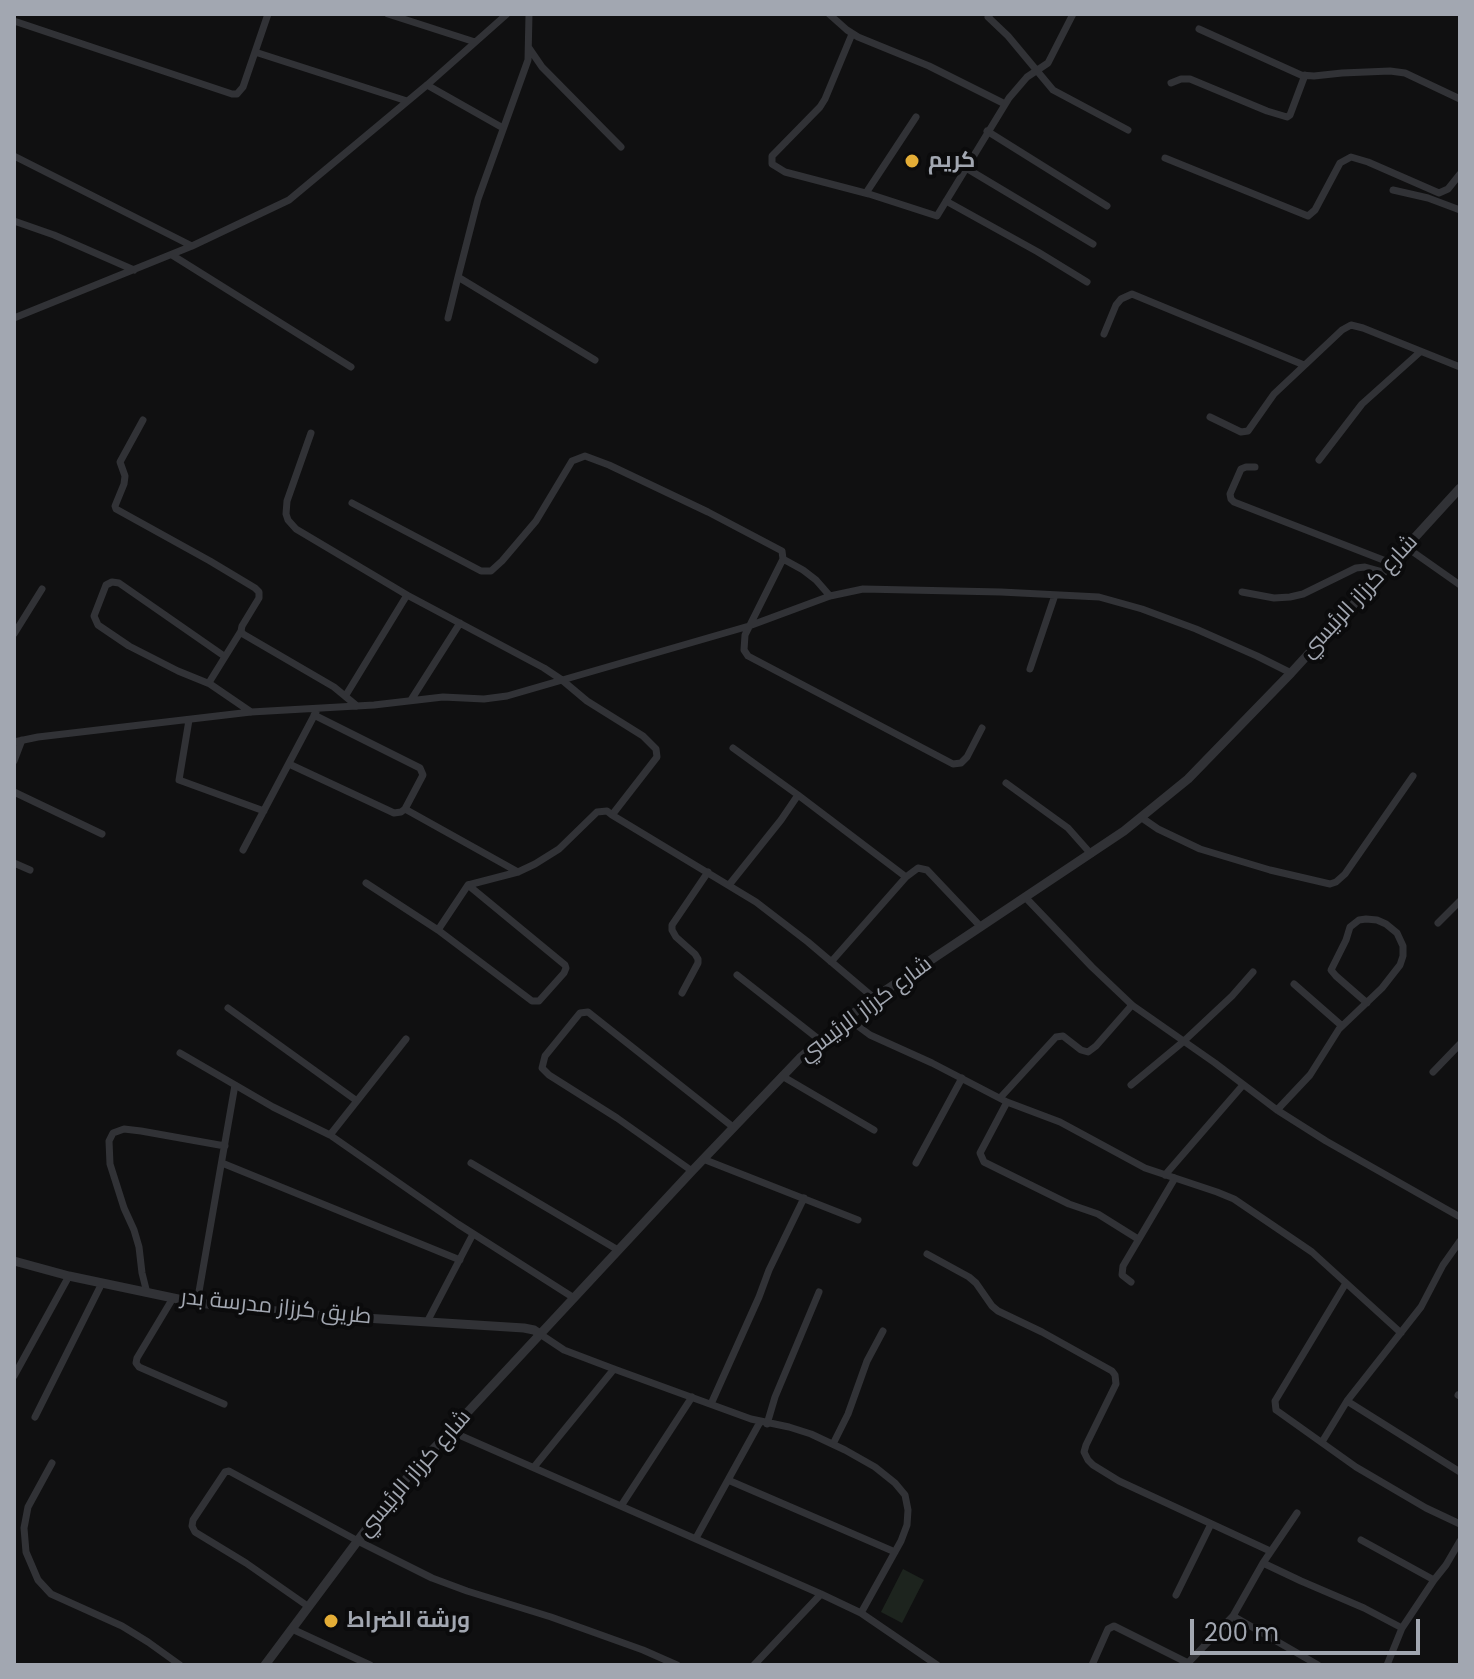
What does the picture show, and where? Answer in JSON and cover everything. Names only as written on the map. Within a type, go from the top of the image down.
[{"type":"street","points":[[14,21],[237,94],[241,91],[268,14]]},
{"type":"street","points":[[388,14],[475,42]]},
{"type":"street","points":[[15,316],[172,255],[289,200],[507,14]]},
{"type":"street","points":[[448,318],[474,211],[528,60],[529,14]]},
{"type":"street","points":[[829,14],[852,34],[951,76],[1005,104]]},
{"type":"street","points":[[852,34],[825,99],[772,156],[772,164],[785,172],[937,216],[1005,104],[1027,77],[1048,63],[1073,14]]},
{"type":"street","points":[[987,15],[1053,90],[1128,130]]},
{"type":"street","points":[[1199,29],[1301,75],[1405,73],[1460,99]]},
{"type":"street","points":[[529,48],[542,67],[621,147]]},
{"type":"street","points":[[255,52],[407,101]]},
{"type":"street","points":[[1171,83],[1190,79],[1287,117],[1305,75]]},
{"type":"street","points":[[427,85],[503,128]]},
{"type":"street","points":[[866,193],[916,117]]},
{"type":"street","points":[[987,131],[1107,206]]},
{"type":"street","points":[[14,156],[192,246]]},
{"type":"street","points":[[1165,158],[1308,216],[1315,210],[1340,163],[1346,159],[1358,158],[1439,193],[1448,189],[1460,174]]},
{"type":"street","points":[[966,168],[1093,244]]},
{"type":"street","points":[[1393,190],[1460,210]]},
{"type":"street","points":[[946,201],[1087,282]]},
{"type":"street","points":[[14,221],[134,270]]},
{"type":"street","points":[[172,255],[351,367]]},
{"type":"street","points":[[458,277],[595,360]]},
{"type":"street","points":[[1104,334],[1116,305],[1132,294],[1304,365]]},
{"type":"street","points":[[1210,417],[1241,432],[1248,431],[1274,394],[1351,325],[1460,367]]},
{"type":"street","points":[[1319,460],[1362,404],[1420,352]]},
{"type":"street","points":[[143,420],[120,462],[125,476],[115,506],[259,592],[259,598],[210,684]]},
{"type":"street","points":[[311,433],[287,501],[286,514],[296,529],[407,595],[544,668],[587,701],[649,740],[656,749],[657,757],[612,815]]},
{"type":"street","points":[[352,503],[481,571],[491,571],[536,521],[572,461],[585,456],[780,549],[783,559],[743,642],[748,656],[953,764],[961,763],[967,757],[982,728]]},
{"type":"street","points":[[1255,467],[1241,469],[1230,494],[1234,502],[1391,563]]},
{"type":"street","name":"شارع كرزاز الرئيسي","points":[[265,1665],[411,1473],[782,1076],[874,998],[1142,818],[1213,756],[1460,488]]},
{"type":"street","points":[[1406,547],[1460,585]]},
{"type":"street","points":[[783,559],[816,580],[830,596]]},
{"type":"street","points":[[1242,592],[1274,598],[1290,597],[1303,594],[1356,568],[1383,572]]},
{"type":"street","points":[[224,656],[119,583],[106,585],[94,616],[98,625],[129,646],[210,684],[251,712]]},
{"type":"street","points":[[14,634],[42,589]]},
{"type":"street","points":[[14,761],[18,741],[38,737],[251,712],[316,711],[443,697],[495,698],[749,626],[830,596],[863,589],[1099,597],[1142,609],[1221,639],[1291,673]]},
{"type":"street","points":[[346,695],[407,595]]},
{"type":"street","points":[[1030,669],[1055,595]]},
{"type":"street","points":[[411,700],[460,623]]},
{"type":"street","points":[[241,631],[346,695],[357,706]]},
{"type":"street","points":[[243,850],[316,711]]},
{"type":"street","points":[[289,764],[394,813],[405,809],[423,775],[422,769],[316,711]]},
{"type":"street","points":[[189,720],[179,780],[264,811]]},
{"type":"street","points":[[733,748],[906,877]]},
{"type":"street","points":[[1142,818],[1200,849],[1330,884],[1345,874],[1413,776]]},
{"type":"street","points":[[1006,783],[1068,828],[1091,854]]},
{"type":"street","points":[[14,792],[102,834]]},
{"type":"street","points":[[729,885],[798,795]]},
{"type":"street","points":[[405,809],[518,872]]},
{"type":"street","points":[[438,930],[468,885],[518,872],[535,864],[559,849],[597,812],[607,811],[756,902],[874,998]]},
{"type":"street","points":[[14,863],[30,870]]},
{"type":"street","points":[[831,962],[906,877],[918,868],[927,870],[981,927]]},
{"type":"street","points":[[682,993],[698,959],[676,937],[672,925],[708,872]]},
{"type":"street","points":[[366,883],[438,930],[535,1002],[539,1001],[564,973],[565,965],[468,885]]},
{"type":"street","points":[[1026,898],[1132,1005],[1277,1110],[1460,1217]]},
{"type":"street","points":[[1438,923],[1460,901]]},
{"type":"street","points":[[1277,1110],[1310,1075],[1342,1026],[1367,1003],[1397,970],[1404,952],[1397,933],[1386,924],[1366,919],[1350,927],[1331,970],[1367,1003]]},
{"type":"street","points":[[1131,1085],[1184,1041],[1253,972]]},
{"type":"street","points":[[737,975],[821,1041]]},
{"type":"street","points":[[1294,984],[1342,1026]]},
{"type":"street","points":[[1132,1005],[1088,1052],[1063,1036],[1056,1037],[1004,1100],[980,1153],[984,1162],[1069,1204],[1098,1214],[1138,1239]]},
{"type":"street","points":[[228,1008],[357,1101]]},
{"type":"street","points":[[692,1171],[542,1068],[545,1056],[580,1013],[588,1012],[733,1127]]},
{"type":"street","points":[[847,1018],[870,1035],[1004,1100],[1060,1122],[1145,1168],[1234,1199],[1299,1242],[1401,1333]]},
{"type":"street","points":[[330,1135],[406,1039]]},
{"type":"street","points":[[1433,1072],[1460,1044]]},
{"type":"street","points":[[180,1053],[273,1107],[330,1135],[473,1234],[574,1298]]},
{"type":"street","points":[[782,1076],[874,1130]]},
{"type":"street","points":[[916,1163],[962,1078]]},
{"type":"street","points":[[197,1303],[235,1085]]},
{"type":"street","points":[[1165,1175],[1243,1085]]},
{"type":"street","points":[[147,1293],[139,1247],[110,1164],[109,1141],[113,1133],[124,1129],[225,1146]]},
{"type":"street","points":[[703,1159],[858,1220]]},
{"type":"street","points":[[222,1163],[460,1260]]},
{"type":"street","points":[[471,1163],[618,1250]]},
{"type":"street","points":[[1131,1282],[1121,1272],[1175,1178]]},
{"type":"street","points":[[711,1404],[804,1198]]},
{"type":"street","points":[[427,1322],[473,1234]]},
{"type":"street","points":[[1322,1442],[1347,1401],[1421,1307],[1443,1265],[1460,1241]]},
{"type":"street","points":[[927,1254],[969,1277],[998,1311],[1112,1371],[1116,1384],[1086,1445],[1084,1452],[1088,1460],[1119,1481],[1270,1551]]},
{"type":"street","name":"طريق كرزاز مدرسة بدر","points":[[14,1261],[197,1303],[317,1315],[524,1328],[540,1334]]},
{"type":"street","points":[[14,1376],[69,1276]]},
{"type":"street","points":[[35,1417],[102,1283]]},
{"type":"street","points":[[1346,1283],[1275,1401],[1278,1413],[1373,1478],[1460,1524]]},
{"type":"street","points":[[696,1538],[763,1423],[819,1292]]},
{"type":"street","points":[[173,1298],[136,1363],[224,1404]]},
{"type":"street","points":[[833,1444],[848,1414],[867,1361],[883,1331]]},
{"type":"street","points":[[540,1334],[564,1350],[614,1369],[763,1423],[789,1427],[833,1444],[885,1474],[905,1495],[907,1525],[861,1613]]},
{"type":"street","points":[[534,1467],[614,1369]]},
{"type":"street","points":[[621,1506],[692,1397]]},
{"type":"street","points":[[1347,1401],[1460,1472]]},
{"type":"street","points":[[450,1431],[861,1613],[937,1665]]},
{"type":"street","points":[[52,1463],[28,1507],[24,1528],[24,1543],[38,1580],[51,1594],[122,1626],[180,1665]]},
{"type":"street","points":[[309,1607],[195,1532],[193,1520],[225,1472],[245,1479],[432,1578],[591,1631],[677,1665]]},
{"type":"street","points":[[728,1480],[895,1552]]},
{"type":"street","points":[[1092,1665],[1108,1629],[1114,1626],[1187,1664],[1233,1616],[1270,1551],[1297,1513]]},
{"type":"street","points":[[1176,1595],[1211,1524]]},
{"type":"street","points":[[1361,1540],[1434,1580]]},
{"type":"street","points":[[14,1541],[24,1543]]},
{"type":"street","points":[[1387,1665],[1402,1628],[1460,1541]]},
{"type":"street","points":[[1263,1563],[1402,1628]]},
{"type":"street","points":[[754,1665],[821,1594]]},
{"type":"street","points":[[1233,1616],[1318,1665]]},
{"type":"street","points":[[292,1629],[370,1665]]},
{"type":"shaded area","points":[[903,1569],[924,1580],[902,1623],[881,1612]]},
{"type":"place","name":"كريم","points":[[912,161]]},
{"type":"place","name":"ورشة الضراط","points":[[331,1621]]}]
